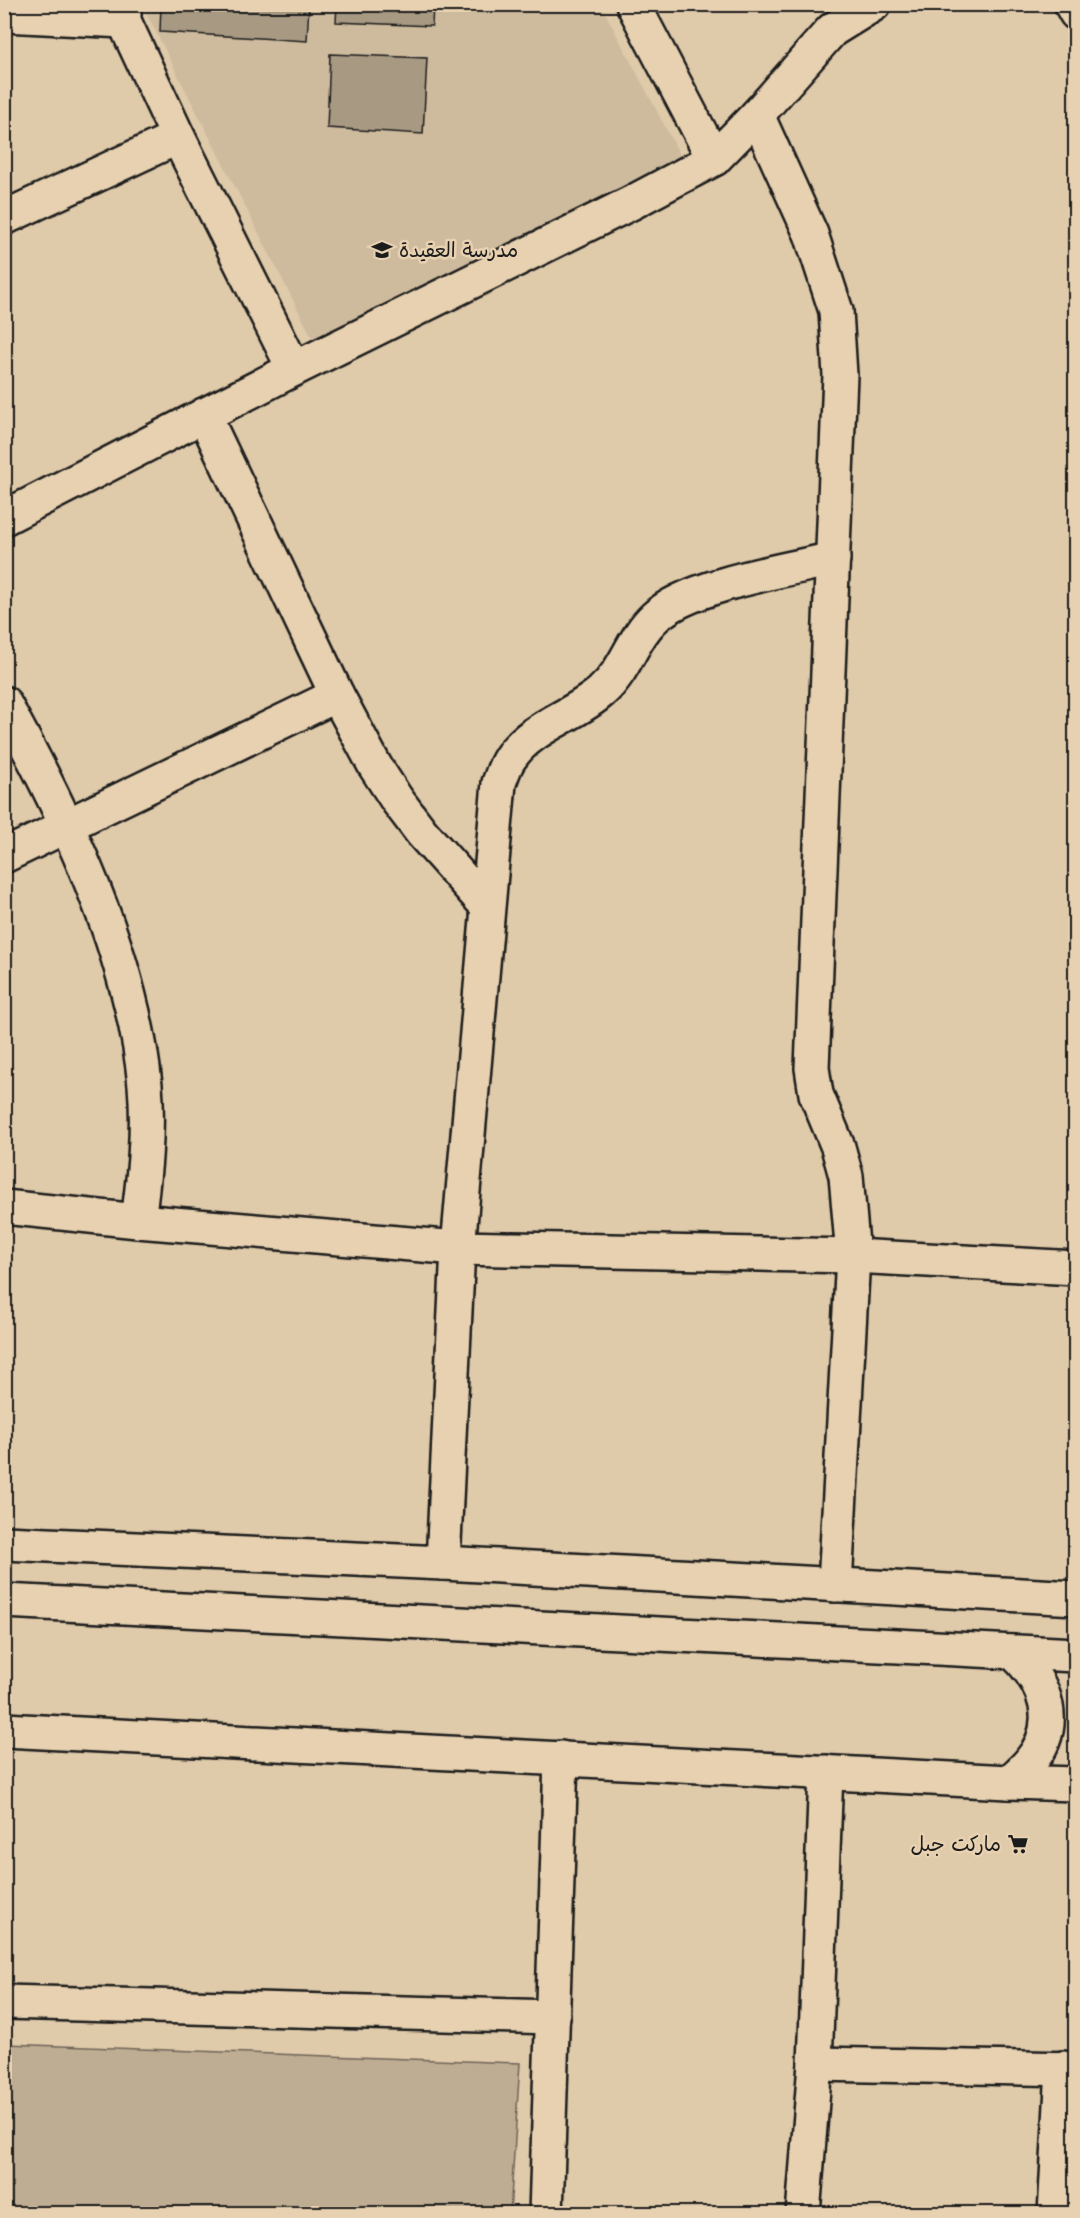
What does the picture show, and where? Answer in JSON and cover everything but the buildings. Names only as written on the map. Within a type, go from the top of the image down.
[{"type":"street","points":[[633,4],[714,159]]},
{"type":"street","points":[[4,519],[294,369],[714,159],[757,115],[832,30],[874,4]]},
{"type":"street","points":[[1071,4],[1076,13]]},
{"type":"street","points":[[4,15],[124,13],[178,137],[294,369]]},
{"type":"street","points":[[757,115],[812,234],[836,311],[840,375],[812,1068],[816,1094],[838,1147],[846,1176],[853,1256],[835,1586]]},
{"type":"street","points":[[4,218],[178,137]]},
{"type":"street","points":[[204,415],[337,695],[375,766],[422,833],[487,906]]},
{"type":"street","points":[[443,1563],[458,1248],[499,783],[510,758],[529,737],[578,710],[603,691],[623,666],[637,638],[656,616],[682,600],[710,589],[833,559]]},
{"type":"street","points":[[4,856],[337,695]]},
{"type":"street","points":[[4,703],[66,825],[96,897],[121,968],[138,1034],[145,1087],[147,1156],[138,1221]]},
{"type":"street","points":[[4,1207],[138,1221],[458,1248],[853,1256],[1076,1268]]},
{"type":"street","points":[[4,1543],[443,1563],[1076,1598]]},
{"type":"street","points":[[4,1601],[1076,1655]]},
{"type":"street","points":[[1009,1782],[1029,1763],[1039,1749],[1047,1714],[1046,1701],[1038,1681],[1025,1663],[1014,1653]]},
{"type":"street","points":[[4,1730],[1076,1784]]},
{"type":"street","points":[[546,2214],[561,1758]]},
{"type":"street","points":[[803,2214],[815,2064],[826,1772]]},
{"type":"street","points":[[4,2002],[553,2017]]},
{"type":"street","points":[[815,2064],[1069,2069],[1055,2214]]},
{"type":"shaded area","name":"مدرسة العقيدة","points":[[142,5],[601,5],[681,157],[315,343]]},
{"type":"shaded area","points":[[5,2044],[520,2063],[510,2213],[5,2213]]},
{"type":"place","name":"مدرسة العقيدة","points":[[382,250]]},
{"type":"place","name":"ماركت جبل","points":[[1018,1844]]}]
